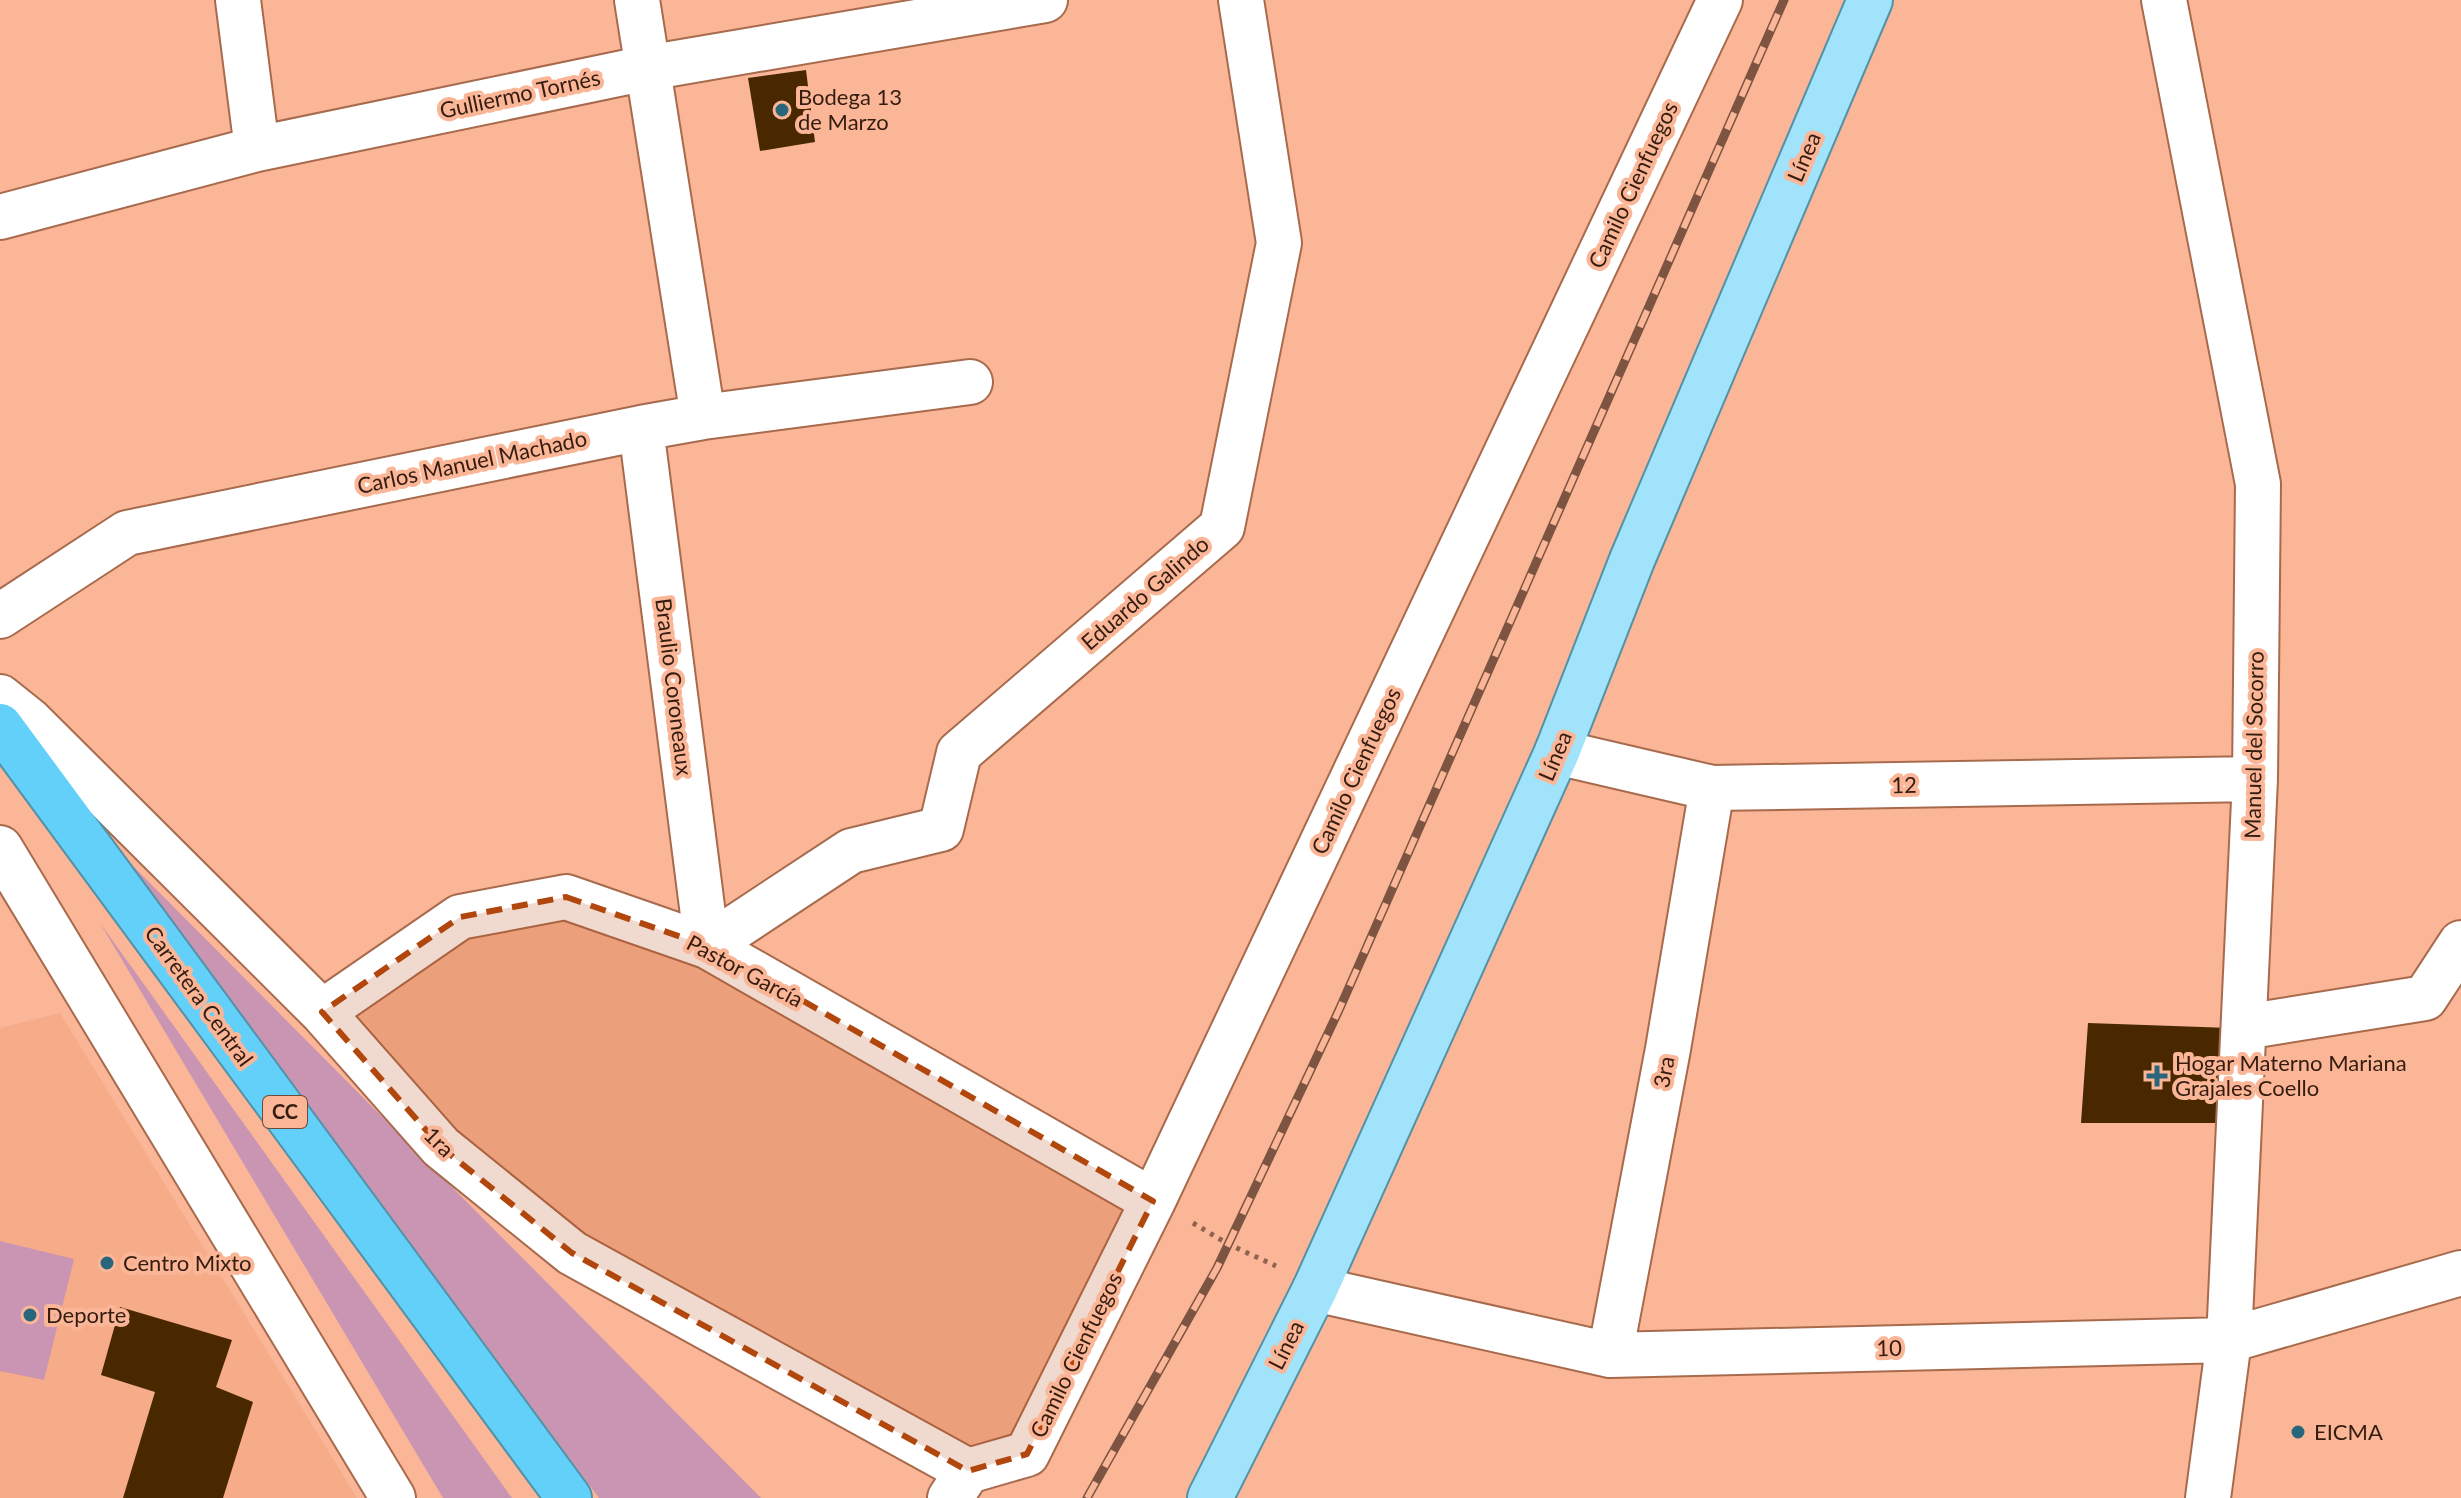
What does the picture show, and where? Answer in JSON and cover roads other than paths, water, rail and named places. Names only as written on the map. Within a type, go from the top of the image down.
[{"type":"highway","name":"Carretera Central","points":[[0,726],[569,1498]]},
{"type":"main road","name":"Línea","points":[[1210,1498],[1315,1289],[1557,752],[1632,560],[1870,0]]},
{"type":"street","points":[[238,0],[257,149]]},
{"type":"street","points":[[637,0],[703,417]]},
{"type":"street","name":"Gulliermo Tornés","points":[[0,217],[257,149],[647,68],[1045,0]]},
{"type":"street","name":"Eduardo Galindo","points":[[707,946],[851,851],[941,829],[959,753],[1222,527],[1279,243],[1241,0]]},
{"type":"street","name":"Camilo Cienfuegos","points":[[959,1484],[1027,1454],[1153,1201],[1720,0]]},
{"type":"street","name":"Manuel del Socorro","points":[[2164,0],[2258,484],[2255,779],[2229,1340],[2208,1498]]},
{"type":"street","name":"Carlos Manuel Machado","points":[[0,616],[127,533],[641,428],[970,382]]},
{"type":"street","name":"Braulio Coroneaux","points":[[641,428],[707,946]]},
{"type":"street","name":"1ra","points":[[0,697],[30,721],[322,1012],[441,1147],[572,1253],[959,1484]]},
{"type":"street","name":"12","points":[[1557,752],[1712,788],[2255,779]]},
{"type":"street","name":"3ra","points":[[1610,1355],[1668,1049],[1712,788]]},
{"type":"street","points":[[0,848],[393,1498]]},
{"type":"street","name":"Pastor García","points":[[322,1012],[460,917],[566,897],[707,946],[1153,1201]]},
{"type":"street","points":[[2244,1027],[2425,998],[2461,943]]},
{"type":"street","name":"10","points":[[1315,1289],[1610,1355],[2229,1340],[2461,1273]]},
{"type":"railway","points":[[1087,1498],[1217,1268],[1339,1010],[1784,0]]},
{"type":"place","name":"Bodega 13 de Marzo","points":[[782,110]]},
{"type":"place","name":"Hogar Materno Mariana Grajales Coello","points":[[2157,1076]]},
{"type":"place","name":"Centro Mixto","points":[[107,1263]]},
{"type":"place","name":"Deporte","points":[[30,1315]]},
{"type":"place","name":"EICMA","points":[[2298,1432]]}]
